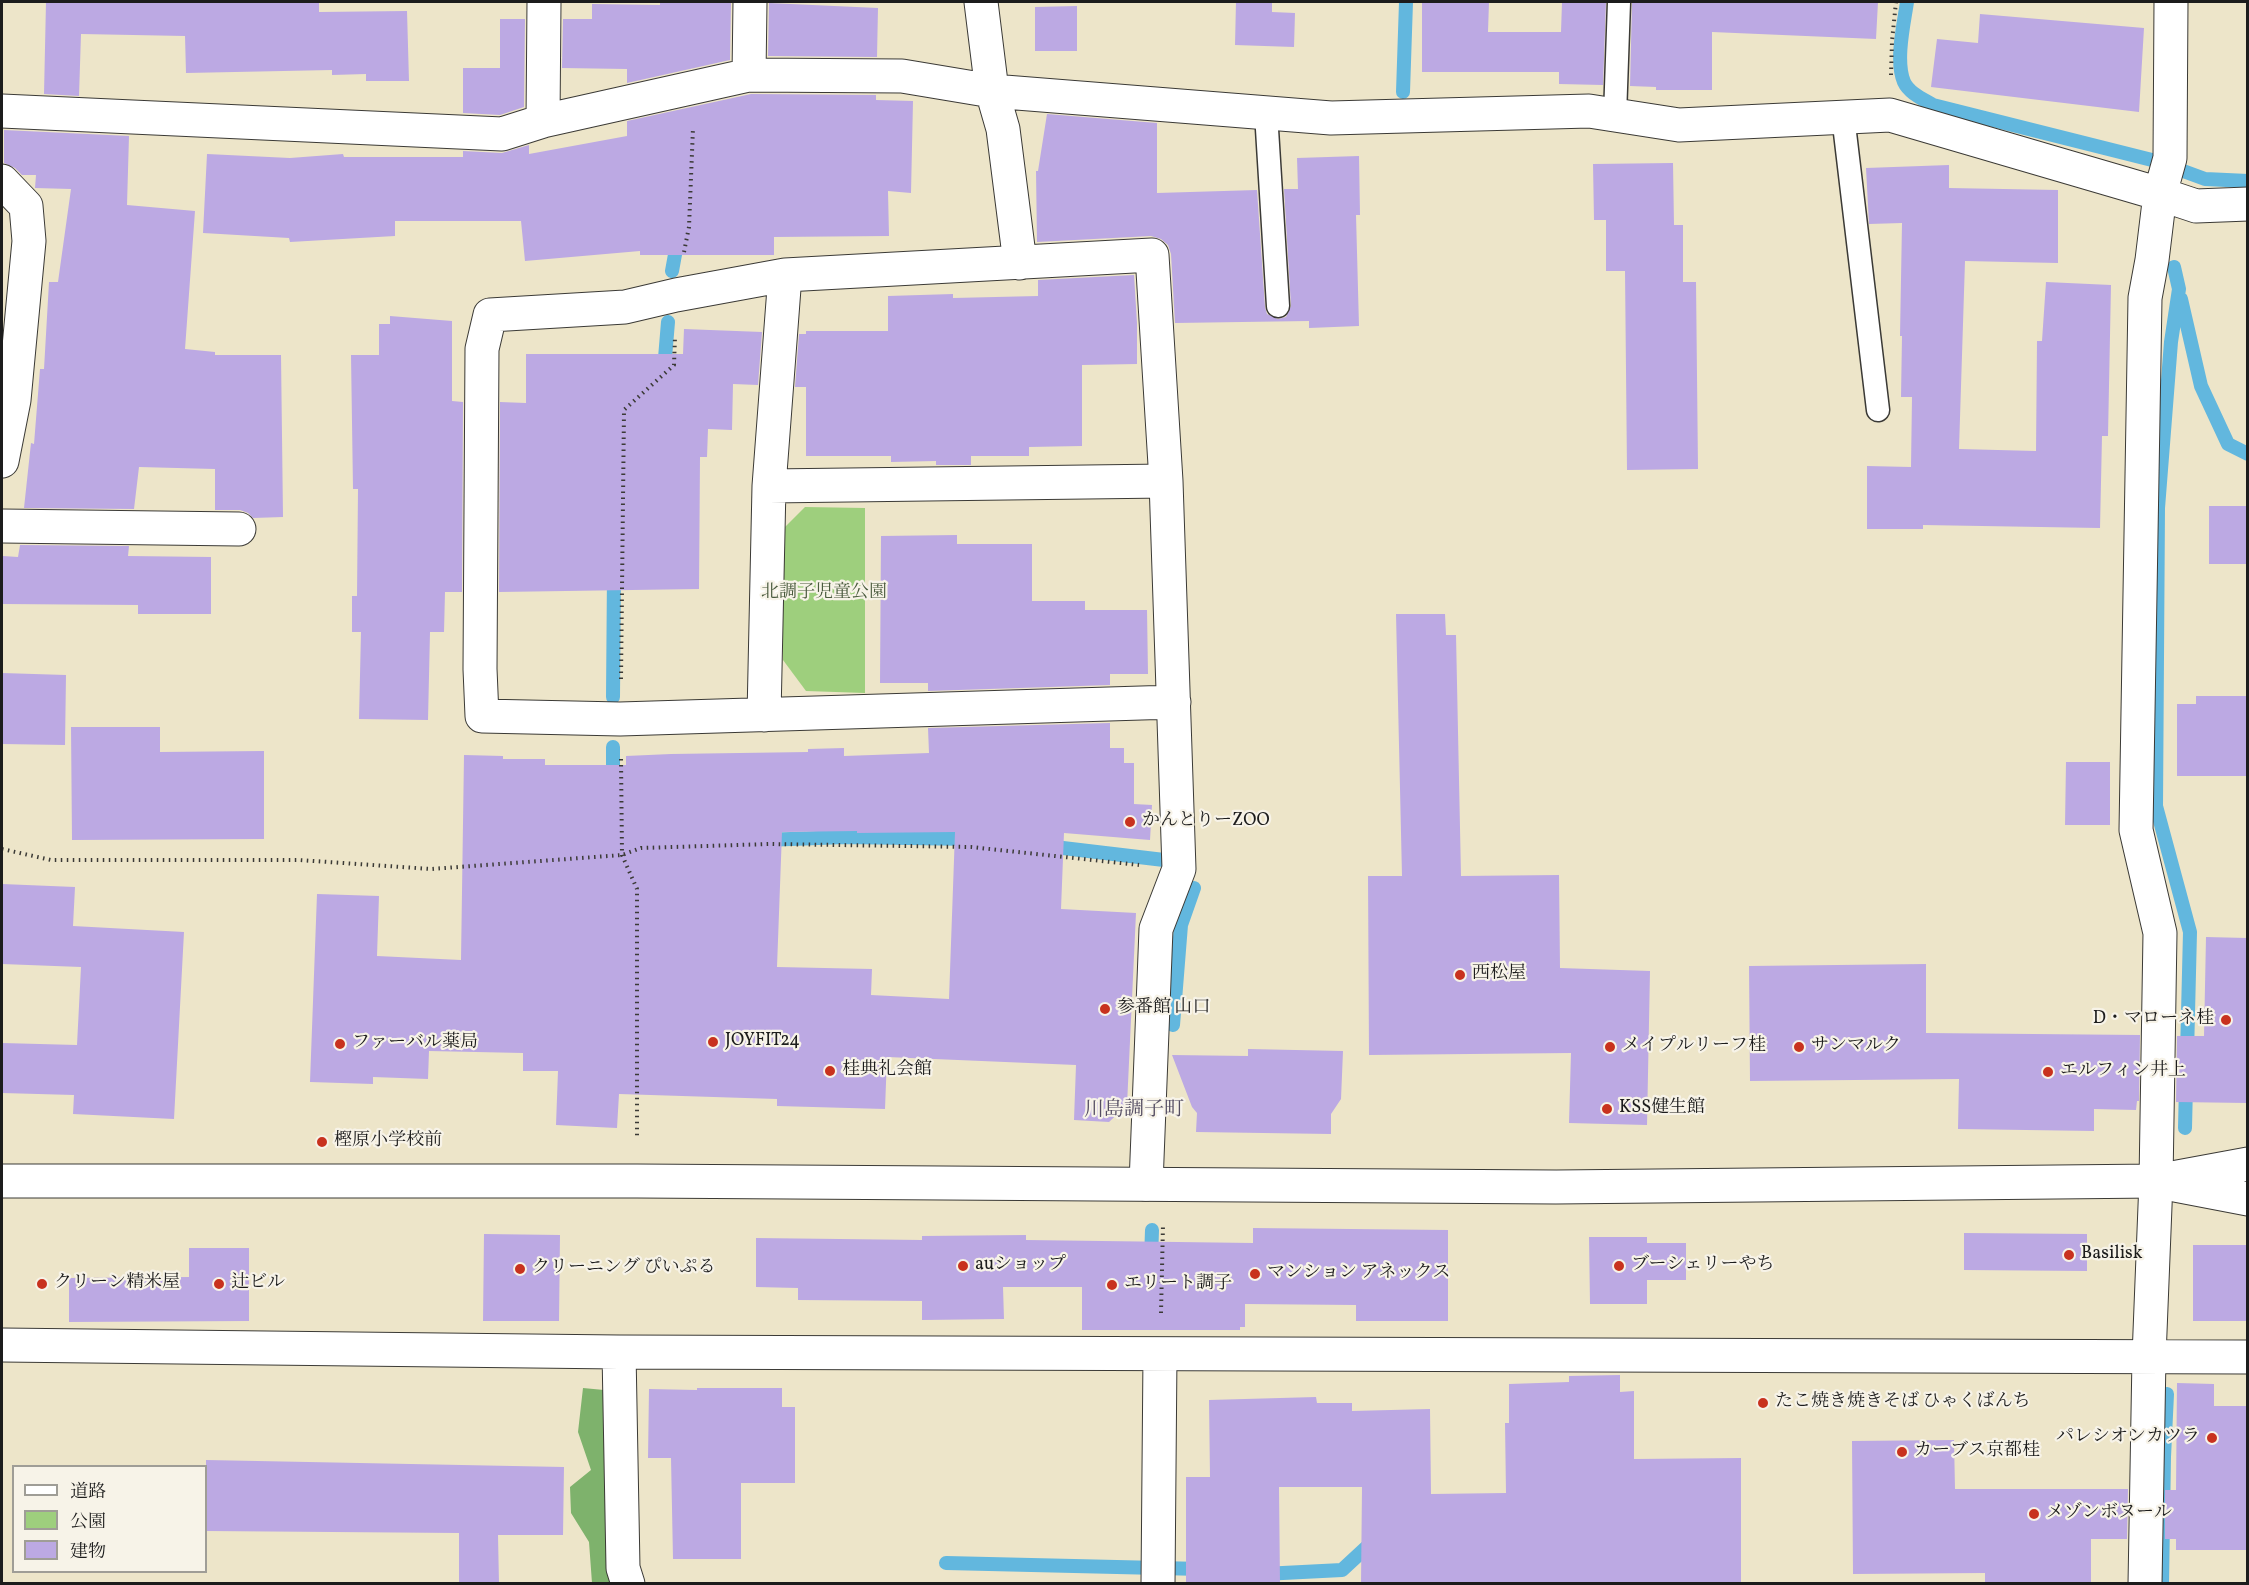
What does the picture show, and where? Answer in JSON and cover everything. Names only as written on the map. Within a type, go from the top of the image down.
[{"type":"street","points":[[543,121],[544,2]]},
{"type":"street","points":[[749,75],[750,2]]},
{"type":"street","points":[[981,2],[992,91],[1004,129],[1020,263]]},
{"type":"street","points":[[2145,1584],[2160,933],[2136,830],[2145,298],[2165,176],[2171,2]]},
{"type":"street","points":[[2,111],[501,134],[543,121],[749,75],[902,76],[992,91],[1331,118],[1588,111],[1679,125],[1890,115],[2165,176],[2196,206],[2247,204]]},
{"type":"street","points":[[2,181],[26,206],[29,241],[14,400],[2,461]]},
{"type":"street","points":[[1146,1184],[1156,929],[1179,869],[1174,702],[1166,481],[1152,255],[785,275],[625,307],[490,315],[482,349],[480,669],[482,716],[621,719],[1174,702]]},
{"type":"street","points":[[764,715],[769,486],[785,275]]},
{"type":"street","points":[[769,486],[1166,481]]},
{"type":"street","points":[[2,526],[239,529]]},
{"type":"street","points":[[2,1181],[647,1181],[1556,1187],[2156,1181],[2247,1164]]},
{"type":"street","points":[[2156,1181],[2247,1199]]},
{"type":"street","points":[[2,1345],[619,1352],[2247,1357]]},
{"type":"street","points":[[619,1352],[623,1568],[628,1584]]},
{"type":"street","points":[[1158,1584],[1160,1354]]},
{"type":"lane","points":[[1615,116],[1619,2]]},
{"type":"lane","points":[[1266,113],[1278,306]]},
{"type":"lane","points":[[1843,116],[1878,410]]},
{"type":"path","points":[[1890,115],[1892,41],[1896,2]]},
{"type":"path","points":[[637,1139],[637,889],[622,855],[624,410],[674,365],[676,295],[689,227],[694,87]]},
{"type":"path","points":[[2,849],[51,860],[299,860],[431,869],[622,855],[641,848],[770,844],[971,847],[1179,869]]},
{"type":"path","points":[[1160,1354],[1163,1221]]},
{"type":"green space","name":"北調子児童公園","points":[[805,507],[865,508],[865,693],[806,691],[783,660],[783,529]]},
{"type":"green space","points":[[583,1388],[604,1390],[611,1583],[592,1583],[589,1542],[571,1513],[570,1487],[591,1470],[578,1432]]},
{"type":"building","points":[[46,2],[319,2],[319,12],[407,11],[409,81],[366,81],[366,74],[332,75],[332,70],[186,73],[185,36],[81,34],[79,96],[44,94]]},
{"type":"building","points":[[660,2],[731,2],[730,60],[627,83],[627,69],[562,68],[563,19],[592,19],[592,4],[660,5]]},
{"type":"building","points":[[1236,2],[1272,2],[1272,12],[1295,13],[1294,47],[1235,45]]},
{"type":"building","points":[[1422,2],[1489,2],[1488,32],[1561,32],[1562,2],[1606,2],[1603,85],[1559,84],[1559,72],[1422,72]]},
{"type":"building","points":[[1632,2],[1878,2],[1876,39],[1712,32],[1712,90],[1656,90],[1656,87],[1630,86]]},
{"type":"building","points":[[769,3],[878,8],[877,57],[768,56]]},
{"type":"building","points":[[1077,6],[1077,51],[1035,51],[1035,7]]},
{"type":"building","points":[[1980,14],[2144,28],[2139,112],[1931,87],[1937,39],[1978,43]]},
{"type":"building","points":[[500,19],[525,19],[524,107],[500,115],[463,113],[463,68],[500,68]]},
{"type":"building","points":[[751,94],[876,95],[876,100],[913,101],[911,193],[888,191],[889,236],[774,237],[774,255],[640,255],[640,251],[525,261],[521,221],[395,221],[395,236],[290,242],[289,238],[203,233],[207,154],[290,158],[343,154],[344,157],[463,157],[463,151],[502,153],[529,145],[529,154],[627,136],[627,121]]},
{"type":"building","points":[[1047,114],[1157,123],[1157,193],[1257,190],[1265,307],[1267,314],[1278,319],[1286,317],[1291,306],[1284,189],[1298,189],[1297,158],[1359,156],[1360,215],[1356,215],[1359,326],[1309,328],[1309,321],[1175,323],[1171,254],[1168,245],[1161,239],[1151,236],[1037,242],[1036,171],[1038,171]]},
{"type":"building","points":[[4,130],[129,136],[127,205],[195,211],[185,349],[215,352],[215,355],[281,355],[283,517],[253,518],[240,510],[215,510],[215,469],[139,467],[134,509],[24,508],[31,443],[34,444],[40,369],[44,369],[49,282],[58,282],[71,189],[35,188],[36,175],[22,175],[15,168],[4,163]]},
{"type":"building","points":[[1673,163],[1674,225],[1683,225],[1683,282],[1696,282],[1698,469],[1627,470],[1625,271],[1606,271],[1606,220],[1594,220],[1593,164]]},
{"type":"building","points":[[1949,165],[1949,188],[2058,190],[2058,263],[1965,261],[1959,449],[2036,451],[2037,341],[2042,341],[2046,282],[2111,285],[2108,436],[2102,436],[2100,528],[1923,525],[1923,529],[1867,529],[1867,466],[1911,467],[1912,397],[1901,397],[1902,223],[1869,224],[1866,168]]},
{"type":"building","points":[[1134,275],[1137,364],[1082,365],[1082,446],[1029,447],[1029,456],[971,456],[971,465],[936,465],[936,461],[891,462],[891,456],[806,456],[806,387],[795,387],[799,334],[806,334],[806,331],[888,331],[888,296],[953,294],[953,298],[1038,296],[1038,280]]},
{"type":"building","points":[[390,316],[452,321],[452,401],[463,402],[462,592],[445,592],[444,632],[430,632],[428,720],[359,719],[361,632],[352,632],[352,596],[357,596],[358,489],[353,489],[351,355],[379,355],[379,324],[390,324]]},
{"type":"building","points":[[684,329],[762,332],[758,385],[733,384],[732,430],[708,429],[707,457],[700,457],[699,589],[499,592],[500,402],[526,403],[526,354],[683,354]]},
{"type":"building","points":[[2209,506],[2247,506],[2247,564],[2209,564]]},
{"type":"building","points":[[957,535],[957,544],[1032,544],[1032,601],[1085,601],[1085,610],[1147,610],[1148,674],[1110,674],[1110,685],[928,691],[928,683],[880,683],[881,536]]},
{"type":"building","points":[[20,545],[129,546],[128,556],[211,557],[211,614],[138,614],[138,605],[3,604],[3,556],[18,557]]},
{"type":"building","points":[[1396,614],[1445,614],[1446,635],[1456,635],[1461,876],[1559,875],[1560,968],[1650,971],[1647,1125],[1569,1123],[1571,1053],[1369,1055],[1368,876],[1402,876]]},
{"type":"building","points":[[2,673],[66,675],[65,745],[2,744]]},
{"type":"building","points":[[2196,696],[2247,696],[2247,776],[2177,776],[2177,704],[2196,704]]},
{"type":"building","points":[[1110,723],[1110,748],[1124,748],[1124,763],[1134,763],[1134,804],[1152,805],[1150,840],[1064,833],[1061,909],[1136,913],[1127,1105],[1109,1122],[1074,1120],[1076,1065],[887,1057],[885,1109],[777,1106],[777,1099],[619,1094],[617,1128],[556,1125],[558,1071],[523,1071],[523,1053],[429,1051],[428,1079],[373,1077],[373,1084],[310,1082],[317,894],[379,896],[377,956],[461,960],[464,755],[503,756],[503,759],[545,759],[545,765],[626,765],[626,756],[671,754],[808,752],[808,749],[844,748],[844,756],[929,753],[928,728]],"holes":[[[857,831],[857,833],[955,832],[949,999],[871,995],[872,969],[777,967],[782,832]]]},
{"type":"building","points":[[71,727],[160,727],[160,752],[264,751],[264,839],[72,840]]},
{"type":"building","points":[[2066,762],[2110,762],[2110,825],[2065,825]]},
{"type":"building","points":[[2,884],[75,887],[73,926],[184,932],[174,1119],[73,1114],[74,1095],[2,1093],[2,1043],[77,1045],[81,967],[2,964]]},
{"type":"building","name":"D・マローネ桂","points":[[2206,937],[2247,938],[2247,1103],[2176,1102],[2177,1036],[2204,1036]]},
{"type":"building","points":[[1926,964],[1926,1033],[2140,1035],[2139,1101],[2137,1101],[2136,1110],[2094,1109],[2094,1131],[1958,1129],[1959,1079],[1750,1081],[1749,966]]},
{"type":"building","points":[[1248,1049],[1343,1051],[1341,1099],[1331,1114],[1331,1134],[1196,1132],[1197,1113],[1192,1107],[1172,1055],[1248,1056]]},
{"type":"building","points":[[1253,1228],[1448,1230],[1448,1321],[1356,1321],[1356,1305],[1245,1304],[1245,1327],[1240,1327],[1240,1330],[1082,1330],[1082,1287],[1003,1287],[1004,1319],[922,1320],[922,1301],[798,1300],[798,1288],[756,1287],[756,1238],[922,1240],[922,1236],[1026,1235],[1026,1240],[1253,1243]]},
{"type":"building","points":[[1964,1233],[2087,1234],[2087,1271],[1964,1270]]},
{"type":"building","points":[[484,1234],[560,1235],[559,1321],[483,1321]]},
{"type":"building","points":[[1589,1237],[1647,1237],[1647,1243],[1686,1243],[1686,1280],[1647,1280],[1647,1304],[1590,1304]]},
{"type":"building","points":[[2193,1245],[2247,1245],[2247,1321],[2193,1321]]},
{"type":"building","points":[[189,1248],[249,1248],[249,1321],[69,1322],[69,1278],[189,1277]]},
{"type":"building","points":[[1620,1375],[1620,1392],[1634,1391],[1634,1459],[1741,1458],[1741,1584],[1361,1584],[1362,1487],[1279,1487],[1280,1584],[1186,1584],[1186,1477],[1210,1477],[1209,1400],[1316,1397],[1317,1403],[1352,1403],[1352,1411],[1430,1409],[1431,1494],[1506,1493],[1505,1423],[1509,1423],[1509,1384],[1569,1382],[1569,1376]]},
{"type":"building","points":[[2177,1383],[2214,1384],[2214,1406],[2247,1406],[2247,1550],[2176,1550],[2176,1539],[2165,1539],[2165,1490],[2176,1490]]},
{"type":"building","points":[[697,1388],[782,1388],[782,1407],[795,1407],[795,1483],[741,1483],[741,1559],[673,1559],[671,1458],[648,1458],[649,1389],[697,1390]]},
{"type":"building","points":[[1954,1440],[1955,1489],[2128,1489],[2127,1539],[2091,1539],[2091,1584],[1985,1584],[1985,1573],[1853,1574],[1852,1441]]},
{"type":"building","points":[[206,1460],[564,1467],[563,1535],[498,1535],[499,1584],[459,1584],[459,1533],[207,1531]]},
{"type":"waterway","points":[[1403,92],[1406,2]]},
{"type":"waterway","points":[[1907,2],[1901,42],[1901,73],[1909,89],[1933,105],[2156,161],[2205,179],[2248,181]]},
{"type":"waterway","points":[[672,271],[678,238]]},
{"type":"waterway","points":[[2174,267],[2179,289],[2171,342],[2158,508],[2156,806],[2190,932],[2187,1054]]},
{"type":"waterway","points":[[2181,299],[2201,386],[2228,444],[2248,454]]},
{"type":"waterway","points":[[657,367],[665,358],[668,322]]},
{"type":"waterway","points":[[613,697],[614,572]]},
{"type":"waterway","points":[[613,747],[613,784]]},
{"type":"waterway","points":[[764,840],[845,837],[973,839]]},
{"type":"waterway","points":[[1046,846],[1164,860]]},
{"type":"waterway","points":[[1173,1025],[1181,925],[1194,888]]},
{"type":"waterway","points":[[2185,1128],[2186,1085]]},
{"type":"waterway","points":[[1151,1260],[1152,1230]]},
{"type":"waterway","points":[[2162,1584],[2167,1394]]},
{"type":"waterway","points":[[1263,1574],[1342,1570],[1369,1545],[1375,1544]]},
{"type":"waterway","points":[[946,1563],[1202,1569]]},
{"type":"place","name":"かんとりーZOO","points":[[1130,822]]},
{"type":"place","name":"西松屋","points":[[1460,975]]},
{"type":"place","name":"参番館 山口","points":[[1105,1009]]},
{"type":"place","name":"D・マローネ桂","points":[[2226,1020]]},
{"type":"place","name":"JOYFIT24","points":[[713,1042]]},
{"type":"place","name":"ファーバル薬局","points":[[340,1044]]},
{"type":"place","name":"メイプルリーフ桂","points":[[1610,1047]]},
{"type":"place","name":"サンマルク","points":[[1799,1047]]},
{"type":"place","name":"桂典礼会館","points":[[830,1071]]},
{"type":"place","name":"エルフィン井上","points":[[2048,1072]]},
{"type":"place","name":"KSS健生館","points":[[1607,1109]]},
{"type":"place","name":"樫原小学校前","points":[[322,1142]]},
{"type":"place","name":"Basilisk","points":[[2069,1255]]},
{"type":"place","name":"auショップ","points":[[963,1266]]},
{"type":"place","name":"ブーシェリーやち","points":[[1619,1266]]},
{"type":"place","name":"クリーニング ぴいぷる","points":[[520,1269]]},
{"type":"place","name":"マンション アネックス","points":[[1255,1274]]},
{"type":"place","name":"クリーン精米屋","points":[[42,1284]]},
{"type":"place","name":"辻ビル","points":[[219,1284]]},
{"type":"place","name":"エリート調子","points":[[1112,1285]]},
{"type":"place","name":"たこ焼き焼きそば ひゃくばんち","points":[[1763,1403]]},
{"type":"place","name":"パレシオンカツラ","points":[[2212,1438]]},
{"type":"place","name":"カーブス京都桂","points":[[1902,1452]]},
{"type":"place","name":"メゾンボヌール","points":[[2034,1514]]},
{"type":"district","name":"川島調子町","points":[[1134,1111]]}]
